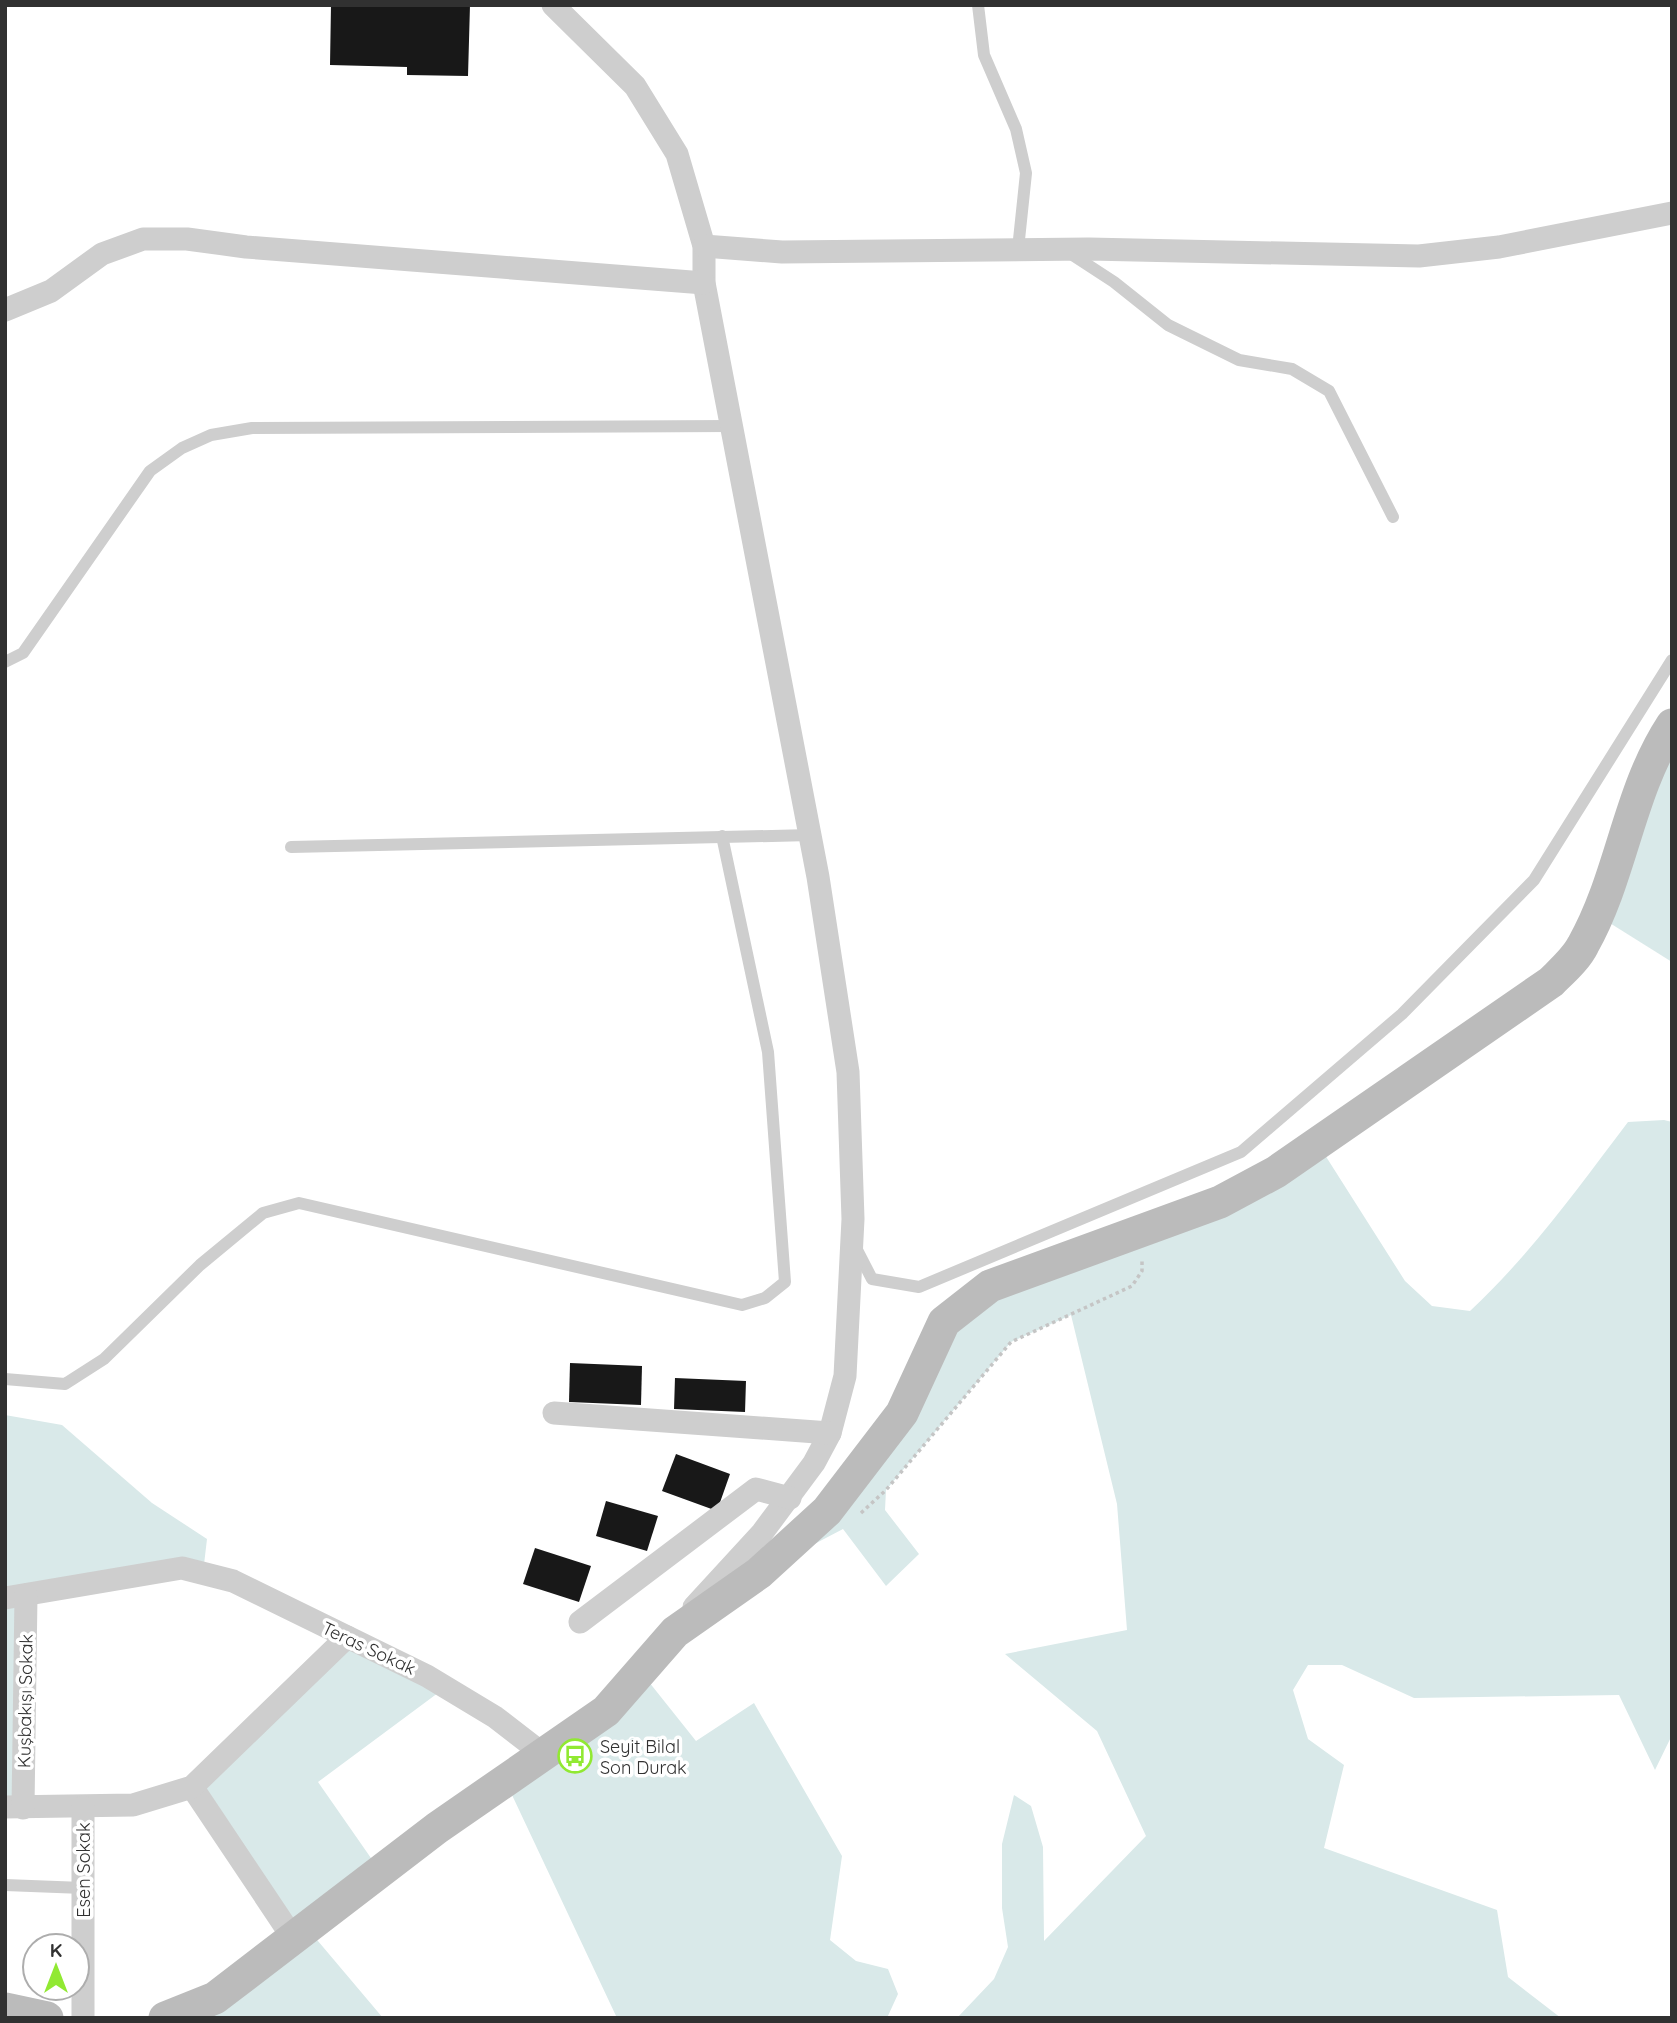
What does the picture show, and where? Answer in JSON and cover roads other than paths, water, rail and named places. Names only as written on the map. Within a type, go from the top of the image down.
[{"type":"street","points":[[165,2018],[215,1998],[437,1828],[606,1711],[675,1632],[703,1595],[762,1533],[790,1498],[814,1464],[830,1433],[845,1377],[852,1240],[848,1072],[811,835],[704,283],[704,246],[677,153],[635,86],[554,5]]},
{"type":"street","points":[[704,246],[782,252],[1065,249],[1419,256],[1499,247],[1672,213]]},
{"type":"street","points":[[5,310],[51,291],[103,254],[143,239],[187,239],[246,247],[704,283]]},
{"type":"street","points":[[675,1632],[759,1573],[827,1511],[902,1413],[944,1322],[990,1286],[1220,1202],[1276,1172],[1551,982],[1583,947],[1615,871],[1638,795],[1672,725]]},
{"type":"street","points":[[554,1413],[830,1433]]},
{"type":"street","points":[[580,1622],[756,1489],[790,1498]]},
{"type":"street","name":"Teras Sokak","points":[[16,1596],[182,1567],[233,1581],[427,1676],[495,1717],[543,1754]]},
{"type":"street","name":"Kuşbakışı Sokak","points":[[14,1808],[16,1596]]},
{"type":"street","points":[[14,1808],[133,1805],[192,1787],[347,1637]]},
{"type":"street","points":[[192,1787],[293,1938]]},
{"type":"street","name":"Esen Sokak","points":[[83,1807],[83,2018]]},
{"type":"street","points":[[5,2009],[47,2018]]},
{"type":"lane","points":[[978,5],[984,55],[1016,129],[1026,173],[1018,249]]},
{"type":"lane","points":[[1065,249],[1114,282],[1168,325],[1239,360],[1292,369],[1329,391],[1393,517]]},
{"type":"lane","points":[[5,662],[23,653],[150,471],[182,448],[211,435],[252,428],[732,426]]},
{"type":"lane","points":[[852,1240],[872,1279],[919,1287],[1241,1152],[1402,1014],[1534,880],[1672,660]]},
{"type":"lane","points":[[291,846],[811,835]]},
{"type":"lane","points":[[5,1379],[65,1384],[104,1359],[200,1265],[263,1213],[299,1203],[728,1303],[742,1305],[765,1298],[785,1282],[768,1052],[722,836]]},
{"type":"lane","points":[[5,1885],[83,1888]]},
{"type":"place","name":"Seyit Bilal Son Durak","points":[[575,1756]]}]
